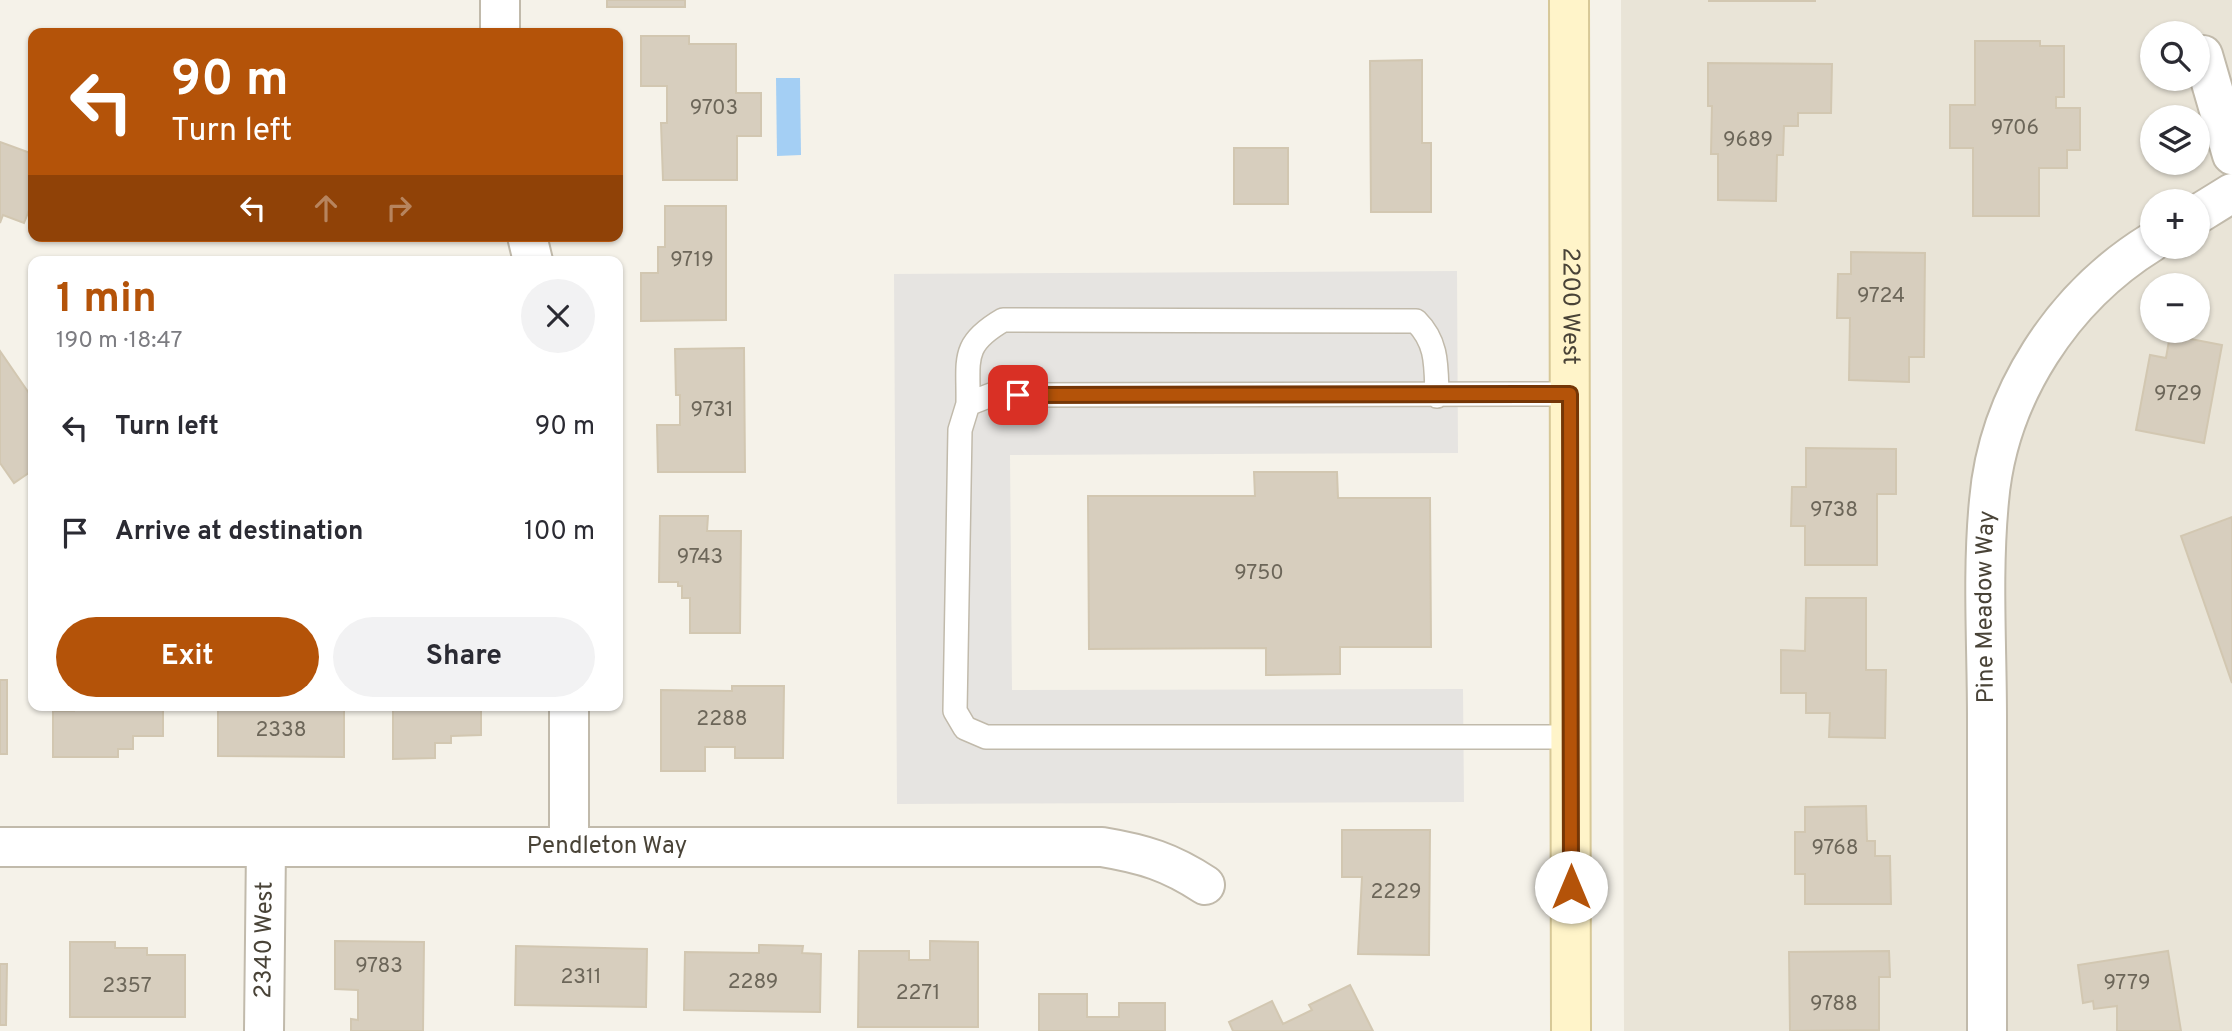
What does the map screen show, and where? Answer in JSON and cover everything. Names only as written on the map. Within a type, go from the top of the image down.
[{"type":"street","points":[[500,0],[500,28]]},
{"type":"street","name":"2200 West","points":[[1569,0],[1571,1031]]},
{"type":"street","points":[[2210,79],[2232,155]]},
{"type":"street","points":[[2210,207],[2232,193]]},
{"type":"street","name":"Pine Meadow Way","points":[[1987,1031],[1987,541],[1989,499],[1996,458],[2024,380],[2045,344],[2070,311],[2099,281],[2140,251]]},
{"type":"street","points":[[569,711],[569,847]]},
{"type":"street","name":"Pendleton Way","points":[[0,847],[1102,847],[1139,854],[1174,865],[1205,886]]},
{"type":"street","name":"2340 West","points":[[264,1031],[266,847]]},
{"type":"lane","points":[[1437,396],[1436,354],[1429,334],[1416,321],[1003,320],[985,330],[969,349],[968,404],[960,430],[955,710],[965,728],[986,737],[1570,737]]},
{"type":"lane","points":[[968,404],[990,395],[1570,394]]},
{"type":"shaded area","points":[[1621,0],[2232,0],[2232,1031],[1624,1031]]},
{"type":"shaded area","points":[[1457,271],[1458,453],[1010,455],[1012,690],[1463,689],[1464,802],[897,804],[894,274]]},
{"type":"water","points":[[776,78],[800,78],[801,155],[777,156]]},
{"type":"building","points":[[607,0],[685,0],[685,7],[607,7]]},
{"type":"building","points":[[1815,0],[1815,1],[1709,1]]},
{"type":"building","points":[[641,36],[689,36],[689,44],[736,44],[736,93],[761,93],[761,136],[737,136],[737,180],[663,180],[661,123],[667,123],[667,86],[641,86]]},
{"type":"building","points":[[1975,41],[2040,41],[2040,46],[2064,46],[2064,97],[2056,97],[2056,108],[2080,108],[2080,150],[2067,150],[2067,168],[2039,168],[2039,216],[1973,216],[1973,148],[1950,148],[1950,105],[1975,105]]},
{"type":"building","points":[[1422,60],[1422,143],[1431,143],[1431,212],[1371,212],[1370,61]]},
{"type":"building","points":[[1708,63],[1832,64],[1831,113],[1798,113],[1798,126],[1784,126],[1783,155],[1777,155],[1776,201],[1718,200],[1718,154],[1711,154],[1712,106],[1708,106]]},
{"type":"building","points":[[0,142],[28,152],[28,213],[24,223],[3,215],[0,223]]},
{"type":"building","points":[[1234,148],[1288,148],[1288,204],[1234,204]]},
{"type":"building","points":[[665,206],[726,206],[726,320],[641,321],[641,273],[658,273],[658,247],[665,247]]},
{"type":"building","points":[[1851,252],[1925,253],[1924,357],[1909,357],[1909,382],[1849,380],[1850,318],[1837,318],[1838,274],[1851,274]]},
{"type":"building","points":[[2169,343],[2222,345],[2204,443],[2136,430],[2150,355],[2166,358]]},
{"type":"building","points":[[744,348],[745,472],[658,472],[657,425],[680,425],[675,349]]},
{"type":"building","points":[[0,351],[28,392],[28,473],[14,483],[0,463]]},
{"type":"building","points":[[1806,448],[1896,449],[1896,494],[1877,494],[1877,565],[1805,565],[1805,526],[1791,526],[1792,487],[1806,487]]},
{"type":"building","points":[[1254,472],[1337,472],[1338,498],[1430,498],[1431,647],[1340,647],[1340,674],[1266,675],[1266,648],[1089,649],[1088,496],[1255,496]]},
{"type":"building","points":[[660,516],[708,516],[707,531],[741,531],[740,633],[690,633],[690,598],[682,598],[682,586],[678,586],[678,582],[659,582]]},
{"type":"building","points":[[2232,517],[2232,683],[2181,536]]},
{"type":"building","points":[[1806,598],[1866,598],[1866,670],[1886,670],[1885,738],[1829,737],[1830,713],[1806,713],[1806,693],[1781,693],[1781,650],[1805,651]]},
{"type":"building","points":[[0,680],[7,680],[7,754],[0,754]]},
{"type":"building","points":[[732,686],[784,686],[783,758],[735,758],[735,747],[705,747],[705,771],[661,771],[661,690],[732,691]]},
{"type":"building","points":[[53,711],[163,711],[163,736],[133,736],[133,749],[118,749],[118,757],[53,757]]},
{"type":"building","points":[[218,711],[344,711],[344,757],[218,756]]},
{"type":"building","points":[[393,711],[481,711],[481,735],[451,736],[451,743],[435,743],[435,758],[393,759]]},
{"type":"building","points":[[1866,806],[1867,841],[1875,841],[1875,856],[1890,856],[1891,904],[1805,904],[1805,874],[1795,874],[1795,832],[1805,832],[1805,807]]},
{"type":"building","points":[[1342,830],[1430,830],[1429,955],[1358,954],[1362,877],[1342,877]]},
{"type":"building","points":[[335,941],[424,942],[423,1031],[351,1031],[351,1019],[358,1020],[358,990],[335,989]]},
{"type":"building","points":[[930,941],[978,942],[978,1027],[858,1027],[859,951],[909,951],[909,960],[930,960]]},
{"type":"building","points":[[70,942],[115,942],[115,948],[147,948],[147,955],[185,955],[185,1017],[70,1017]]},
{"type":"building","points":[[759,945],[803,946],[802,953],[821,954],[820,1012],[684,1010],[685,952],[759,953]]},
{"type":"building","points":[[516,946],[647,949],[646,1007],[515,1005]]},
{"type":"building","points":[[1889,951],[1890,977],[1879,977],[1879,1030],[1790,1031],[1789,952]]},
{"type":"building","points":[[2168,951],[2181,1031],[2117,1031],[2117,1006],[2094,1009],[2093,1001],[2083,1003],[2078,965]]},
{"type":"building","points":[[0,964],[7,964],[6,1025],[0,1025]]},
{"type":"building","points":[[1350,985],[1373,1031],[1233,1031],[1229,1022],[1272,1001],[1283,1024],[1312,1010],[1309,1005]]},
{"type":"building","points":[[1039,994],[1087,994],[1087,1017],[1119,1017],[1119,1003],[1165,1003],[1165,1031],[1039,1031]]},
{"type":"route","points":[[1018,395],[1570,394],[1571,887]]}]
